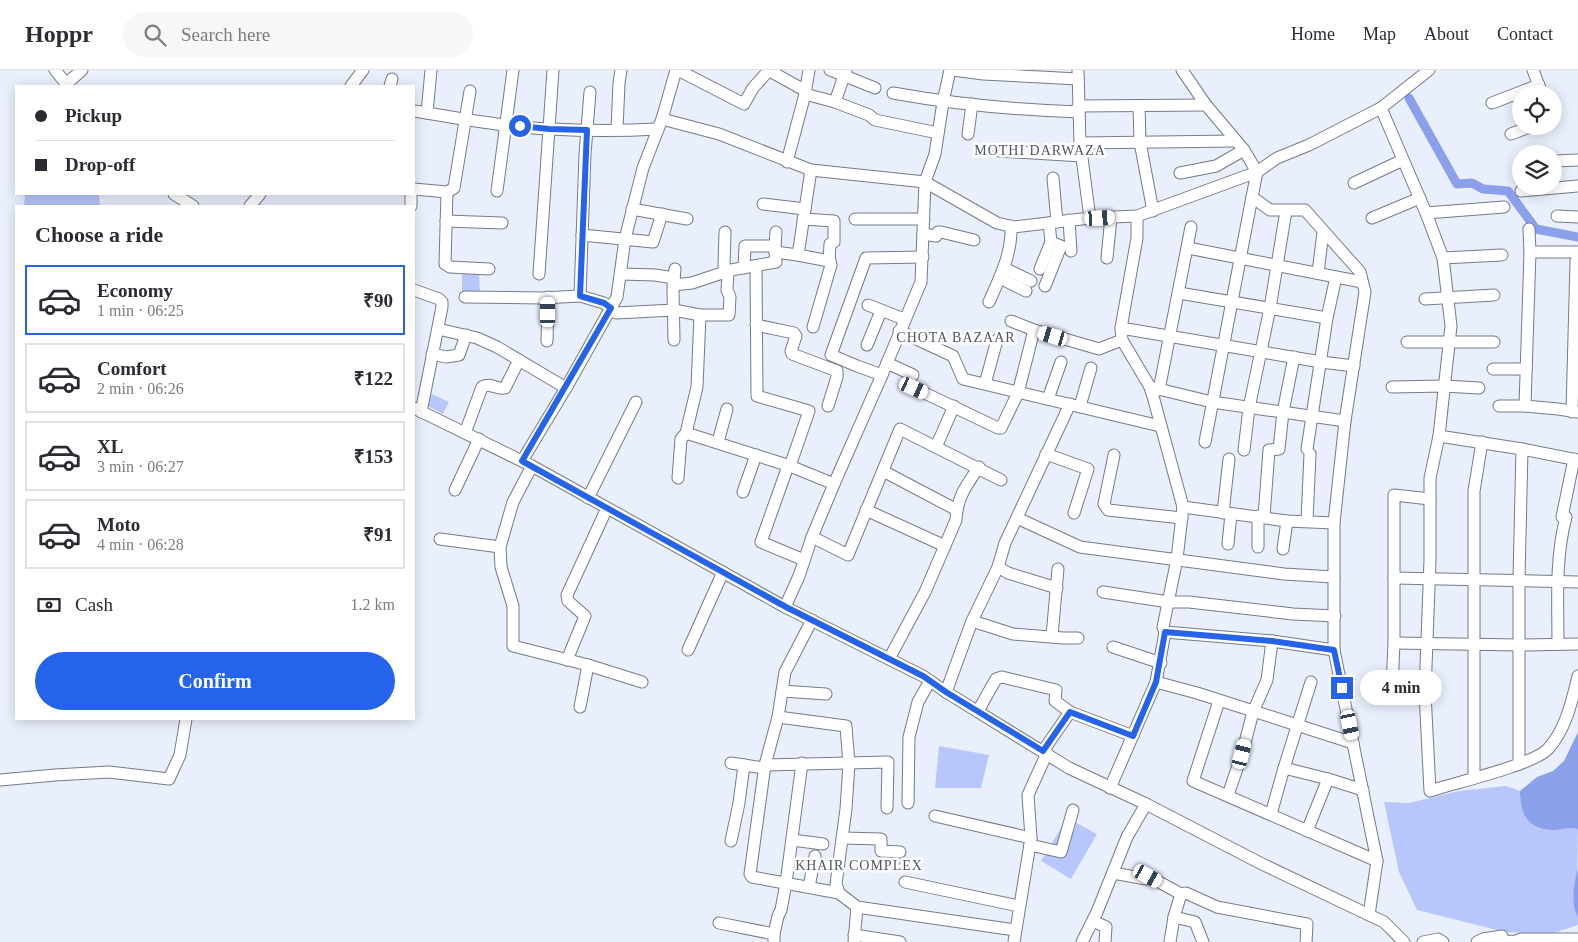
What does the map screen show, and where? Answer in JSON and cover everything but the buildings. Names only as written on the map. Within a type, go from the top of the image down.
[{"type":"street","points":[[55,70],[67,85],[82,70]]},
{"type":"street","points":[[352,85],[364,70]]},
{"type":"street","points":[[427,113],[431,70]]},
{"type":"street","points":[[497,191],[513,70]]},
{"type":"street","points":[[539,274],[553,70]]},
{"type":"street","points":[[617,130],[621,70]]},
{"type":"street","points":[[642,682],[588,665],[513,646],[513,606],[501,567],[500,547],[527,463],[617,297],[625,239],[632,209],[643,168],[660,124],[677,70],[744,104],[753,88],[769,70],[806,92],[869,115],[875,120],[938,133]]},
{"type":"street","points":[[787,162],[806,92],[809,70]]},
{"type":"street","points":[[830,70],[845,73],[875,88]]},
{"type":"street","points":[[786,607],[834,484],[921,282],[924,182],[935,154],[943,102],[951,70],[983,74],[1078,75],[1080,143],[1090,218]]},
{"type":"street","points":[[1182,70],[1206,105],[1244,150],[1256,172],[1204,442]]},
{"type":"street","points":[[415,110],[465,120],[549,129],[617,130],[660,124],[719,134],[811,170],[924,182],[997,223],[1011,226],[1090,218],[1137,216],[1153,211],[1256,172],[1277,158],[1309,145],[1381,108],[1429,70]]},
{"type":"street","points":[[1533,70],[1539,85]]},
{"type":"street","points":[[835,102],[845,73]]},
{"type":"street","points":[[415,189],[447,192],[452,190],[470,91]]},
{"type":"street","points":[[580,296],[590,92]]},
{"type":"street","points":[[893,93],[943,102],[1048,111],[1138,106],[1206,105]]},
{"type":"street","points":[[1492,103],[1512,97]]},
{"type":"street","points":[[968,134],[972,104]]},
{"type":"street","points":[[1138,106],[1140,142],[1153,211]]},
{"type":"street","points":[[1381,108],[1420,198],[1443,258],[1448,297],[1450,326],[1439,436],[1430,478],[1425,693],[1430,791],[1519,764],[1541,755],[1557,736],[1567,717],[1578,676]]},
{"type":"street","points":[[1080,143],[1236,141]]},
{"type":"street","points":[[1180,173],[1216,166],[1244,150]]},
{"type":"street","points":[[999,151],[1082,156]]},
{"type":"street","points":[[1354,183],[1403,160]]},
{"type":"street","points":[[1562,161],[1578,160]]},
{"type":"street","points":[[798,255],[811,170]]},
{"type":"street","points":[[1053,178],[1059,222],[1071,251]]},
{"type":"street","points":[[1562,187],[1578,186]]},
{"type":"street","points":[[447,192],[445,262],[447,267],[489,269]]},
{"type":"street","points":[[176,195],[191,205]]},
{"type":"street","points":[[251,205],[259,195]]},
{"type":"street","points":[[1252,197],[1270,210],[1305,210],[1360,272],[1365,292],[1345,421],[1334,523],[1334,650],[1377,860],[1369,915]]},
{"type":"street","points":[[1372,218],[1420,198]]},
{"type":"street","points":[[762,204],[834,221],[834,242],[830,244],[831,265],[813,327]]},
{"type":"street","points":[[1426,213],[1504,207]]},
{"type":"street","points":[[632,209],[687,219]]},
{"type":"street","points":[[1244,450],[1249,408],[1270,308],[1286,211]]},
{"type":"street","points":[[582,235],[653,242],[662,214]]},
{"type":"street","points":[[1110,788],[1156,682],[1161,663],[1165,632],[1163,627],[1177,559],[1183,513],[1160,426],[1154,389],[1121,334],[1137,238],[1137,216]]},
{"type":"street","points":[[1557,216],[1578,217]]},
{"type":"street","points":[[1107,258],[1110,217]]},
{"type":"street","points":[[855,219],[924,219]]},
{"type":"street","points":[[446,221],[502,223]]},
{"type":"street","points":[[1040,269],[1059,222]]},
{"type":"street","points":[[989,302],[1008,257],[1011,226]]},
{"type":"street","points":[[1154,389],[1170,336],[1191,227]]},
{"type":"street","points":[[1525,406],[1530,252],[1529,229]]},
{"type":"street","points":[[465,297],[548,298],[580,296],[604,303],[616,313],[674,310],[700,315],[729,315],[728,272],[724,266],[725,232]]},
{"type":"street","points":[[621,274],[674,277],[692,283],[728,272],[776,262],[776,232]]},
{"type":"street","points":[[923,234],[936,236],[938,232],[941,232],[974,240]]},
{"type":"street","points":[[1318,273],[1324,232]]},
{"type":"street","points":[[1045,286],[1061,246],[1051,242]]},
{"type":"street","points":[[744,268],[745,246],[759,246],[830,260]]},
{"type":"street","points":[[759,246],[756,325],[757,396],[809,411],[761,542],[804,560]]},
{"type":"street","points":[[1188,248],[1362,282]]},
{"type":"street","points":[[1499,406],[1558,408],[1575,412],[1576,261],[1578,254],[1530,252]]},
{"type":"street","points":[[1443,258],[1502,255]]},
{"type":"street","points":[[882,374],[831,355],[860,259],[923,257]]},
{"type":"street","points":[[1002,273],[1028,286]]},
{"type":"street","points":[[674,277],[674,340]]},
{"type":"street","points":[[1307,521],[1312,418],[1327,318],[1336,277]]},
{"type":"street","points":[[415,290],[442,302],[432,354],[417,410],[527,463],[786,607],[923,676],[1069,768],[1384,922],[1403,942]]},
{"type":"street","points":[[1179,293],[1327,318]]},
{"type":"street","points":[[1424,299],[1494,295]]},
{"type":"street","points":[[547,340],[548,298]]},
{"type":"street","points":[[868,305],[904,320]]},
{"type":"street","points":[[867,345],[881,310]]},
{"type":"street","points":[[678,478],[681,439],[686,433],[698,388],[700,315]]},
{"type":"street","points":[[1011,321],[1034,330],[1099,349],[1121,334],[1170,336],[1354,366]]},
{"type":"street","points":[[756,325],[794,333],[796,336],[791,351],[792,354],[837,371],[838,377],[828,406]]},
{"type":"street","points":[[438,328],[477,338],[497,347],[566,388]]},
{"type":"street","points":[[914,388],[1000,428],[1018,392],[1034,330]]},
{"type":"street","points":[[899,331],[953,356],[963,379],[1160,426]]},
{"type":"street","points":[[432,354],[446,358],[459,355],[466,335]]},
{"type":"street","points":[[823,340],[835,344]]},
{"type":"street","points":[[985,384],[997,340]]},
{"type":"street","points":[[1407,342],[1494,342]]},
{"type":"street","points":[[1258,547],[1268,450],[1279,449],[1283,412],[1294,357]]},
{"type":"street","points":[[464,433],[482,387],[489,385],[502,389],[505,388],[519,360]]},
{"type":"street","points":[[1048,399],[1061,362]]},
{"type":"street","points":[[887,363],[912,375]]},
{"type":"street","points":[[946,692],[972,621],[998,567],[1005,543],[1046,454],[1075,405],[1091,368]]},
{"type":"street","points":[[1493,369],[1526,370]]},
{"type":"street","points":[[1392,387],[1444,386],[1480,388]]},
{"type":"street","points":[[1154,389],[1212,402],[1312,418],[1345,421]]},
{"type":"street","points":[[588,498],[636,402]]},
{"type":"street","points":[[936,447],[954,406]]},
{"type":"street","points":[[718,442],[727,408]]},
{"type":"street","points":[[812,537],[848,555],[900,430],[1001,480]]},
{"type":"street","points":[[686,433],[756,454],[834,484]]},
{"type":"street","points":[[1439,436],[1522,449],[1576,460],[1562,517],[1566,517],[1560,539],[1558,644]]},
{"type":"street","points":[[455,490],[479,440]]},
{"type":"street","points":[[1474,778],[1474,491],[1482,442]]},
{"type":"street","points":[[1519,764],[1518,645],[1522,449]]},
{"type":"street","points":[[743,492],[756,454]]},
{"type":"street","points":[[1046,454],[1088,469],[1074,513]]},
{"type":"street","points":[[1114,455],[1104,504],[1108,510],[1137,515],[1227,513],[1261,516],[1287,521],[1334,523]]},
{"type":"street","points":[[1228,544],[1229,459]]},
{"type":"street","points":[[890,659],[925,592],[945,546],[956,520],[961,494],[979,468]]},
{"type":"street","points":[[883,471],[957,510]]},
{"type":"street","points":[[1425,693],[1392,689],[1394,643],[1394,495],[1430,499]]},
{"type":"street","points":[[567,660],[585,616],[568,601],[567,595],[607,508]]},
{"type":"street","points":[[866,510],[945,546]]},
{"type":"street","points":[[1017,518],[1080,547],[1284,574],[1334,577]]},
{"type":"street","points":[[1283,549],[1287,521]]},
{"type":"street","points":[[440,539],[500,547]]},
{"type":"street","points":[[998,567],[1008,573],[1057,588]]},
{"type":"street","points":[[1052,636],[1058,569]]},
{"type":"street","points":[[688,650],[723,572]]},
{"type":"street","points":[[1394,578],[1519,579],[1578,582]]},
{"type":"street","points":[[1104,592],[1168,602],[1189,602],[1293,614],[1335,616]]},
{"type":"street","points":[[812,620],[786,672],[778,717],[765,766],[756,823],[751,875],[753,878],[839,892],[857,906],[1015,930]]},
{"type":"street","points":[[972,621],[1013,634],[1078,638]]},
{"type":"street","points":[[1165,632],[1272,641],[1334,650]]},
{"type":"street","points":[[1228,795],[1242,754],[1253,712],[1267,680],[1272,641]]},
{"type":"street","points":[[1394,643],[1578,644]]},
{"type":"street","points":[[1113,647],[1161,663]]},
{"type":"street","points":[[580,707],[588,665]]},
{"type":"street","points":[[978,711],[996,679],[1000,677],[1056,690],[1055,701],[1070,712],[1133,736]]},
{"type":"street","points":[[908,803],[909,738],[918,702],[930,681]]},
{"type":"street","points":[[1156,682],[1197,693],[1354,743]]},
{"type":"street","points":[[1271,814],[1311,682]]},
{"type":"street","points":[[782,691],[826,694]]},
{"type":"street","points":[[1219,701],[1193,782],[1228,795],[1377,860]]},
{"type":"street","points":[[1014,942],[1030,842],[1028,795],[1045,752],[1070,712]]},
{"type":"street","points":[[778,717],[846,726],[849,764],[836,884],[839,892]]},
{"type":"street","points":[[0,780],[109,772],[169,779],[180,755],[186,720]]},
{"type":"street","points":[[731,763],[765,766],[802,763],[849,764],[888,762],[887,808]]},
{"type":"street","points":[[719,924],[774,938],[786,883],[802,763]]},
{"type":"street","points":[[731,841],[744,765]]},
{"type":"street","points":[[1284,768],[1363,790]]},
{"type":"street","points":[[1307,830],[1328,779]]},
{"type":"street","points":[[1082,942],[1093,921],[1127,837],[1146,804]]},
{"type":"street","points":[[935,816],[1061,852],[1073,810]]},
{"type":"street","points":[[736,819],[756,823]]},
{"type":"street","points":[[842,838],[881,839],[881,851],[900,852]]},
{"type":"street","points":[[792,840],[823,844]]},
{"type":"street","points":[[808,887],[814,856]]},
{"type":"street","points":[[1113,873],[1146,880],[1148,876],[1181,894],[1186,893],[1218,908],[1307,924],[1306,942]]},
{"type":"street","points":[[905,882],[1019,906]]},
{"type":"street","points":[[1170,942],[1174,917],[1181,894]]},
{"type":"street","points":[[857,906],[854,939],[900,942]]},
{"type":"street","points":[[1174,917],[1195,922],[1203,942]]},
{"type":"street","points":[[1093,921],[1106,927],[1105,942]]},
{"type":"street","points":[[1477,942],[1501,936],[1515,937],[1520,940]]},
{"type":"street","points":[[1423,942],[1438,939],[1442,942]]},
{"type":"street","points":[[1494,942],[1578,939]]},
{"type":"shaded area","points":[[25,195],[99,195],[100,205],[24,205]]},
{"type":"shaded area","points":[[462,272],[479,273],[480,292],[462,291]]},
{"type":"shaded area","points":[[432,394],[449,402],[443,414],[426,405]]},
{"type":"shaded area","points":[[1578,732],[1578,829],[1554,830],[1538,827],[1527,819],[1524,813],[1520,791],[1537,777],[1553,771],[1564,761]]},
{"type":"shaded area","points":[[939,746],[989,755],[981,788],[935,788]]},
{"type":"shaded area","points":[[1506,786],[1520,791],[1524,813],[1538,827],[1554,830],[1578,829],[1576,913],[1578,925],[1551,934],[1505,932],[1417,910],[1399,872],[1384,802],[1409,803],[1459,791]]},
{"type":"shaded area","points":[[1067,818],[1097,834],[1071,879],[1041,861]]},
{"type":"shaded area","points":[[885,853],[912,858],[910,868],[885,862]]},
{"type":"shaded area","points":[[1578,868],[1578,917],[1573,899]]},
{"type":"waterway","points":[[1409,98],[1457,184],[1472,183],[1483,189],[1508,191],[1536,229],[1578,237]]},
{"type":"district","name":"MOTHI DARWAZA","points":[[1040,150]]},
{"type":"district","name":"CHOTA BAZAAR","points":[[956,337]]},
{"type":"district","name":"KHAIR COMPLEX","points":[[859,865]]},
{"type":"route","points":[[520,126],[587,130],[580,296],[604,303],[611,308],[522,461],[786,607],[923,676],[1043,751],[1070,712],[1133,736],[1156,682],[1161,663],[1165,632],[1272,641],[1334,650],[1342,688]]}]
